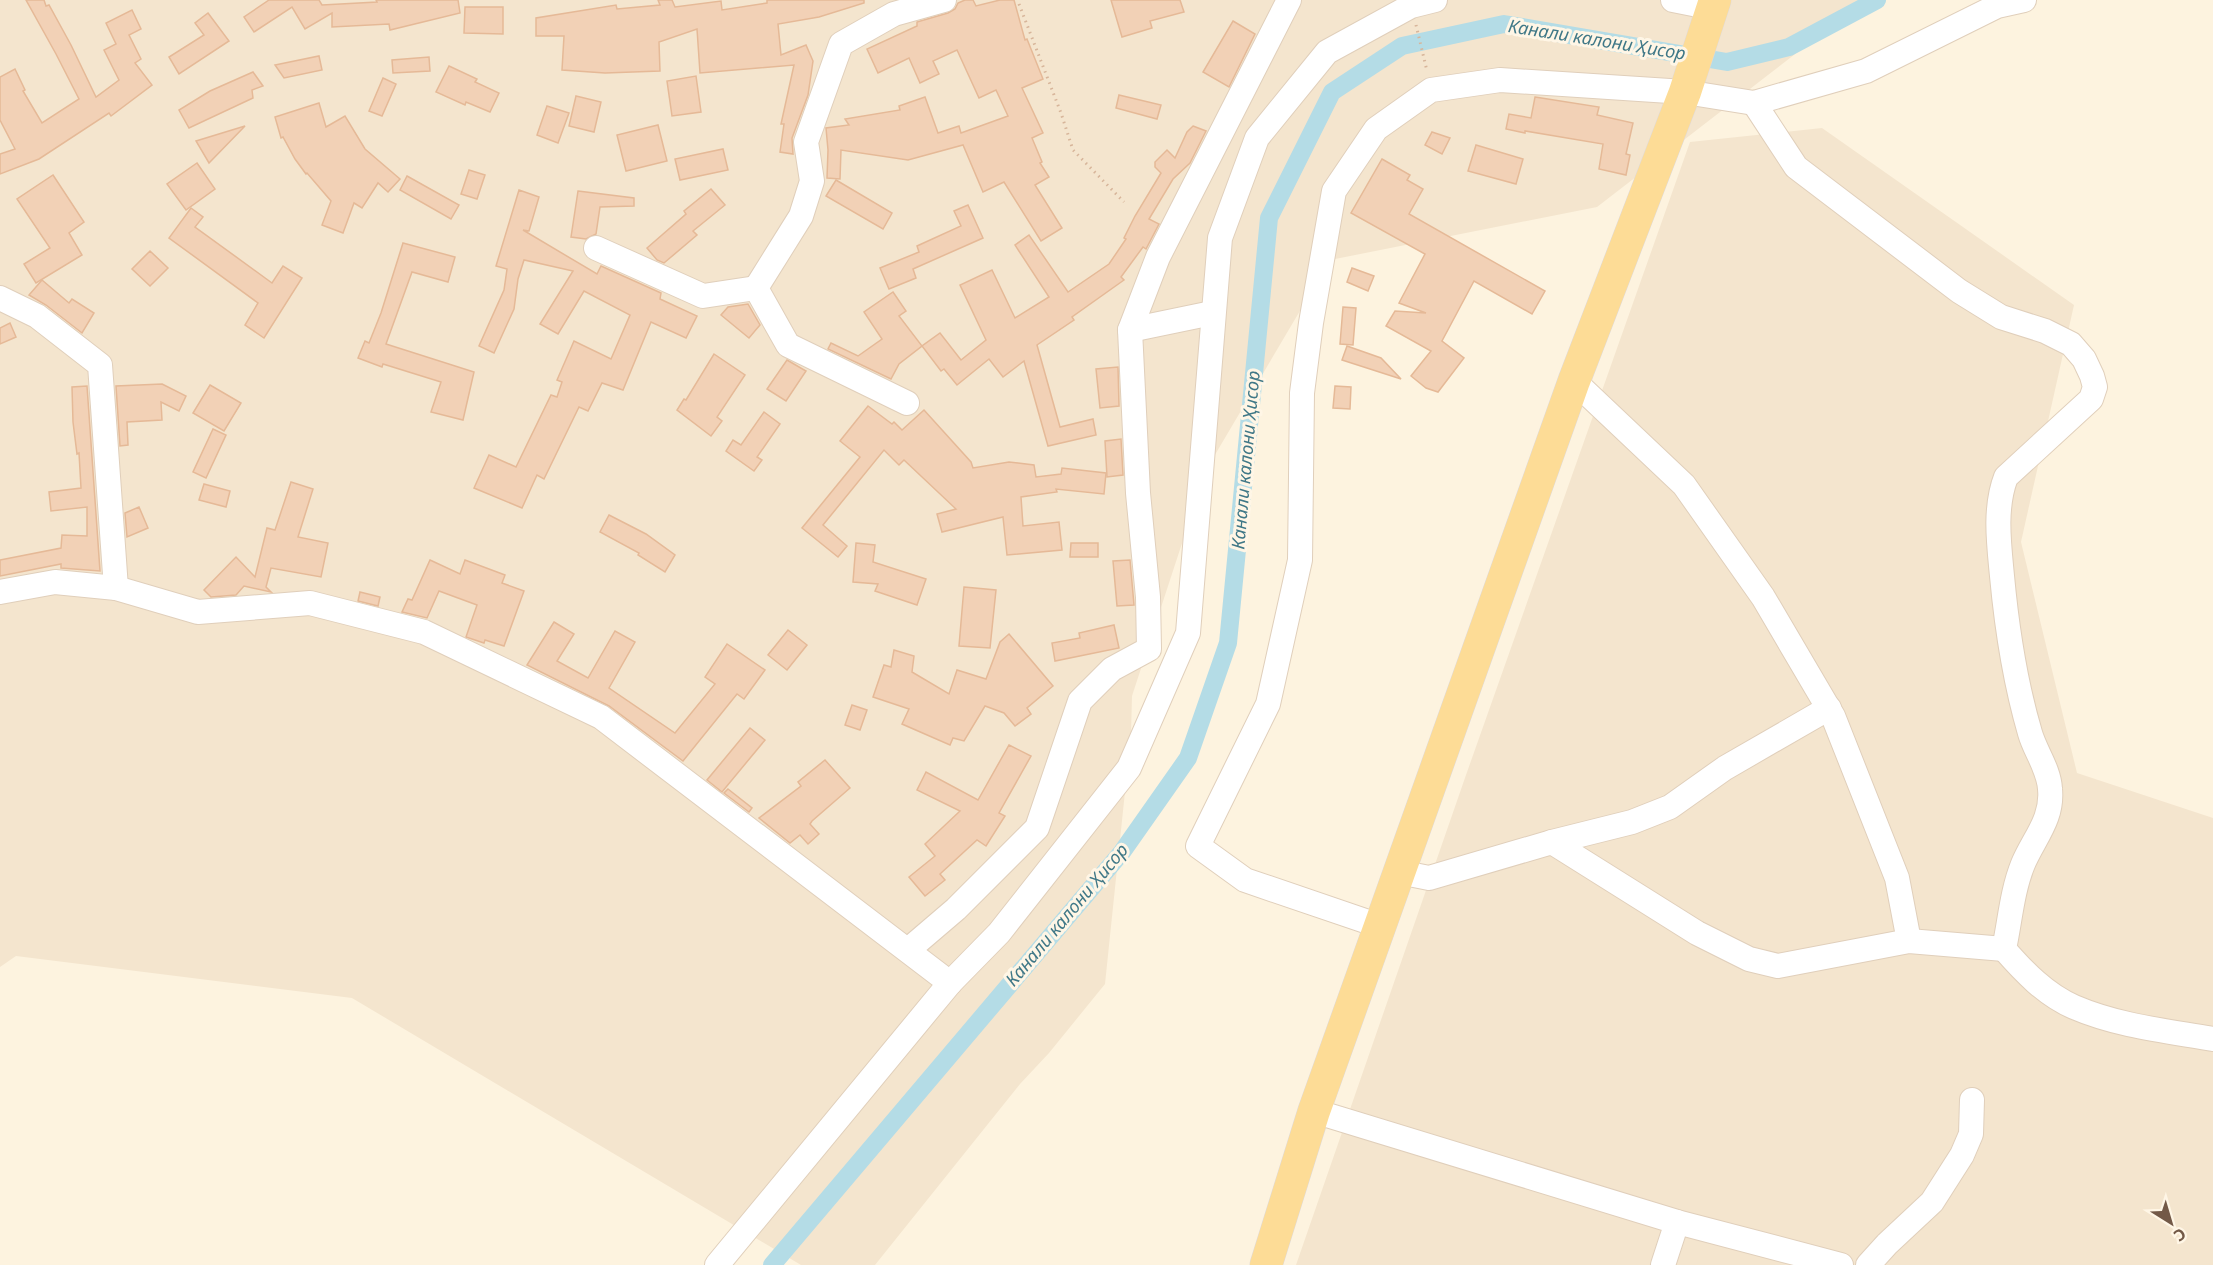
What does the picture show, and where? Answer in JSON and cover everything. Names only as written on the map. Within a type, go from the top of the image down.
[{"type":"main road","points":[[1266,1265],[1314,1111],[1574,381],[1685,92],[1714,4]]},
{"type":"street","points":[[596,248],[703,296],[756,288],[801,216],[813,181],[806,142],[841,44],[894,14],[944,0]]},
{"type":"street","points":[[908,950],[957,909],[1037,828],[1080,701],[1112,669],[1149,649],[1148,597],[1138,492],[1130,330],[1158,257],[1288,0]]},
{"type":"street","points":[[717,1265],[950,983],[999,933],[1129,768],[1188,633],[1212,313],[1220,238],[1257,138],[1327,52],[1412,6],[1435,0]]},
{"type":"street","points":[[1673,0],[1714,4]]},
{"type":"street","points":[[1380,926],[1245,880],[1198,846],[1268,704],[1300,560],[1302,393],[1311,323],[1334,191],[1376,129],[1431,90],[1500,80],[1685,92],[1754,103],[1866,71],[1997,3],[2024,0]]},
{"type":"street","points":[[1754,103],[1796,167],[1959,291],[2001,316],[2071,344],[2084,359],[2092,376],[2095,387],[2091,399],[2006,477],[2000,491],[1999,544],[2007,630],[2030,736],[2050,788],[2049,813],[2023,864],[2004,949]]},
{"type":"street","points":[[756,288],[789,345],[906,403]]},
{"type":"street","points":[[0,298],[37,316],[100,365],[116,588]]},
{"type":"street","points":[[1130,330],[1212,313]]},
{"type":"street","points":[[1574,381],[1684,485],[1763,597],[1829,708],[1897,878],[1909,941]]},
{"type":"street","points":[[0,592],[55,582],[116,588],[198,612],[310,603],[424,632],[601,717],[950,983]]},
{"type":"street","points":[[1400,872],[1429,878],[1552,842],[1632,822],[1670,807],[1725,768],[1829,708]]},
{"type":"street","points":[[1552,842],[1697,933],[1749,959],[1778,966],[1909,941],[2004,949],[2042,987],[2074,1007],[2131,1025],[2213,1039]]},
{"type":"street","points":[[1868,1265],[1932,1202],[1962,1155],[1971,1134],[1972,1100]]},
{"type":"street","points":[[1314,1111],[1677,1222],[1841,1265]]},
{"type":"street","points":[[1663,1265],[1677,1222]]},
{"type":"path","points":[[1019,4],[1073,150],[1124,202]]},
{"type":"path","points":[[1412,6],[1431,90]]},
{"type":"shaded area","points":[[0,0],[1865,0],[1597,207],[1330,260],[1206,470],[1132,696],[1131,734],[1105,984],[1049,1053],[1020,1084],[875,1265],[801,1265],[352,998],[16,956],[0,967]]},
{"type":"shaded area","points":[[1822,128],[2074,305],[2021,542],[2077,773],[2213,818],[2213,1265],[1296,1265],[1466,775],[1690,142]]},
{"type":"building","points":[[26,0],[44,0],[46,6],[49,5],[96,97],[119,80],[104,50],[116,44],[106,23],[132,10],[141,29],[129,35],[141,59],[135,63],[152,85],[111,116],[109,113],[39,159],[0,174],[0,154],[15,149],[0,120],[0,77],[15,69],[25,90],[23,91],[42,123],[79,99]]},
{"type":"building","points":[[269,0],[319,0],[322,5],[377,2],[376,0],[458,0],[460,13],[390,30],[389,24],[332,27],[332,13],[305,29],[292,7],[254,32],[244,17]]},
{"type":"building","points":[[658,0],[672,0],[675,7],[721,1],[722,10],[767,3],[767,0],[864,0],[864,3],[819,17],[778,24],[781,55],[806,45],[813,61],[808,95],[792,138],[793,154],[780,152],[784,124],[781,124],[794,65],[700,73],[697,29],[659,42],[660,71],[605,73],[562,70],[564,36],[536,36],[536,18],[616,5],[617,9],[660,5]]},
{"type":"building","points":[[973,0],[976,6],[1000,0],[1014,0],[1025,40],[1027,39],[1043,79],[1022,88],[1043,133],[1032,138],[1042,162],[1040,163],[1049,177],[1035,185],[1062,228],[1041,241],[1004,182],[983,192],[963,145],[908,160],[841,150],[840,179],[827,178],[826,128],[849,125],[845,119],[900,110],[899,106],[925,97],[938,133],[959,126],[961,133],[1008,116],[996,90],[979,98],[957,50],[933,61],[939,74],[920,83],[909,58],[878,73],[867,49],[917,26],[917,22],[948,13],[955,9],[958,3]]},
{"type":"building","points":[[1111,0],[1180,0],[1184,12],[1150,21],[1152,28],[1122,37]]},
{"type":"building","points":[[465,7],[503,7],[503,34],[464,33]]},
{"type":"building","points":[[208,13],[229,41],[179,74],[169,57],[204,35],[195,23]]},
{"type":"building","points":[[1233,21],[1255,34],[1229,87],[1203,72]]},
{"type":"building","points":[[319,56],[322,70],[284,78],[275,65]]},
{"type":"building","points":[[429,57],[430,71],[393,73],[392,60]]},
{"type":"building","points":[[449,66],[477,79],[475,82],[499,93],[490,112],[466,102],[465,105],[436,92]]},
{"type":"building","points":[[253,72],[263,86],[252,90],[253,98],[189,128],[179,110],[210,91]]},
{"type":"building","points":[[696,76],[701,112],[672,116],[667,81]]},
{"type":"building","points":[[383,78],[396,84],[382,116],[369,111]]},
{"type":"building","points":[[1119,95],[1161,105],[1157,119],[1116,108]]},
{"type":"building","points":[[576,96],[601,102],[594,132],[569,126]]},
{"type":"building","points":[[1535,97],[1599,107],[1597,115],[1633,123],[1626,154],[1630,155],[1626,175],[1599,169],[1603,144],[1506,129],[1509,114],[1531,118]]},
{"type":"building","points":[[319,103],[326,127],[345,116],[365,149],[400,179],[388,192],[378,183],[362,208],[354,203],[343,233],[322,225],[331,201],[306,174],[283,137],[281,138],[275,117]]},
{"type":"building","points":[[547,106],[569,113],[558,143],[537,135]]},
{"type":"building","points":[[658,125],[667,161],[626,171],[617,135]]},
{"type":"building","points":[[245,126],[209,163],[196,141]]},
{"type":"building","points":[[1193,126],[1206,131],[1190,163],[1173,179],[1149,219],[1159,224],[1146,249],[1143,247],[1121,277],[1124,280],[1072,317],[1074,320],[1037,345],[1060,427],[1093,419],[1096,435],[1048,446],[1024,361],[1003,377],[989,359],[957,385],[944,369],[941,371],[922,346],[940,333],[961,360],[986,340],[960,285],[992,270],[1015,318],[1049,297],[1015,245],[1029,235],[1068,292],[1109,264],[1126,239],[1124,238],[1135,216],[1161,173],[1155,167],[1155,162],[1167,150],[1175,158],[1187,132]]},
{"type":"building","points":[[1432,132],[1450,138],[1442,154],[1425,145]]},
{"type":"building","points":[[1476,145],[1523,159],[1516,184],[1468,171]]},
{"type":"building","points":[[723,149],[728,170],[680,180],[675,159]]},
{"type":"building","points":[[1382,159],[1410,175],[1407,180],[1423,189],[1409,214],[1545,291],[1532,314],[1474,281],[1442,341],[1464,358],[1438,392],[1426,388],[1411,376],[1431,351],[1386,326],[1395,311],[1426,313],[1399,303],[1425,254],[1351,213]]},
{"type":"building","points":[[197,163],[215,189],[186,210],[167,184]]},
{"type":"building","points":[[469,170],[485,175],[477,199],[461,194]]},
{"type":"building","points":[[53,175],[84,222],[69,233],[82,255],[36,283],[24,264],[50,248],[17,199]]},
{"type":"building","points":[[407,176],[459,205],[451,219],[400,190]]},
{"type":"building","points":[[836,180],[892,213],[883,229],[826,196]]},
{"type":"building","points":[[711,189],[725,205],[693,231],[697,235],[664,263],[657,260],[647,248],[686,214],[684,211]]},
{"type":"building","points":[[519,190],[539,197],[529,231],[523,230],[597,274],[601,266],[661,293],[660,299],[697,316],[686,338],[651,322],[623,390],[602,383],[588,411],[579,407],[544,479],[537,475],[522,508],[474,488],[489,455],[516,467],[551,395],[557,397],[562,382],[557,380],[574,341],[611,359],[630,315],[584,291],[558,334],[540,324],[573,271],[524,260],[518,279],[514,309],[494,353],[479,346],[504,290],[507,269],[496,266]]},
{"type":"building","points":[[578,191],[634,198],[634,206],[600,207],[596,234],[586,239],[571,237]]},
{"type":"building","points":[[968,205],[983,238],[913,269],[916,278],[889,289],[880,268],[919,252],[917,246],[961,226],[954,211]]},
{"type":"building","points":[[191,208],[203,217],[195,227],[272,283],[283,266],[302,278],[264,338],[245,325],[258,303],[169,238]]},
{"type":"building","points":[[403,243],[455,257],[448,282],[412,272],[386,344],[474,372],[463,420],[431,412],[441,382],[383,364],[382,367],[358,358],[365,341],[369,343],[381,313]]},
{"type":"building","points":[[150,251],[168,268],[150,286],[132,269]]},
{"type":"building","points":[[1352,268],[1374,276],[1368,291],[1347,282]]},
{"type":"building","points":[[42,280],[69,303],[72,299],[94,313],[82,333],[29,295]]},
{"type":"building","points":[[893,292],[906,311],[899,316],[922,346],[899,364],[891,379],[828,349],[831,343],[858,356],[882,339],[864,312]]},
{"type":"building","points":[[748,304],[760,325],[749,338],[721,315],[728,307]]},
{"type":"building","points":[[1343,307],[1356,308],[1353,345],[1340,344]]},
{"type":"building","points":[[10,323],[16,337],[0,344],[0,328]]},
{"type":"building","points":[[1347,346],[1381,358],[1401,379],[1342,360]]},
{"type":"building","points":[[714,354],[745,375],[717,417],[722,421],[711,436],[677,410],[684,399],[686,400]]},
{"type":"building","points":[[787,360],[806,371],[786,401],[767,389]]},
{"type":"building","points":[[1118,367],[1119,406],[1100,408],[1096,369]]},
{"type":"building","points":[[162,384],[186,396],[179,411],[161,402],[162,420],[127,422],[128,445],[120,446],[116,386]]},
{"type":"building","points":[[210,385],[241,403],[224,431],[193,413]]},
{"type":"building","points":[[87,386],[100,571],[61,568],[61,564],[0,576],[0,560],[61,548],[62,535],[87,536],[87,507],[51,511],[49,492],[81,488],[79,453],[77,454],[73,422],[72,387]]},
{"type":"building","points":[[1335,386],[1351,387],[1350,409],[1333,408]]},
{"type":"building","points":[[868,406],[892,424],[894,422],[902,430],[924,410],[971,462],[973,468],[1009,462],[1034,465],[1036,477],[1061,474],[1062,468],[1106,473],[1104,494],[1056,489],[1057,492],[1021,497],[1023,526],[1059,522],[1062,550],[1007,555],[1003,517],[942,532],[937,514],[956,509],[904,460],[899,465],[884,450],[823,525],[847,546],[838,557],[802,528],[860,457],[840,441]]},
{"type":"building","points":[[764,412],[780,424],[757,457],[762,460],[754,471],[726,451],[733,440],[741,445]]},
{"type":"building","points":[[213,429],[226,435],[206,478],[193,472]]},
{"type":"building","points":[[1121,439],[1123,475],[1107,477],[1105,441]]},
{"type":"building","points":[[291,482],[313,489],[298,537],[328,543],[321,577],[271,568],[266,587],[271,592],[244,586],[236,595],[211,597],[204,590],[236,557],[255,577],[267,528],[275,530]]},
{"type":"building","points":[[204,484],[230,491],[226,507],[199,500]]},
{"type":"building","points":[[139,507],[148,528],[127,537],[125,513]]},
{"type":"building","points":[[609,515],[646,534],[675,555],[665,572],[638,555],[639,553],[600,532]]},
{"type":"building","points":[[856,543],[875,545],[873,562],[926,579],[917,605],[875,591],[878,584],[853,582]]},
{"type":"building","points":[[1071,543],[1098,543],[1098,557],[1070,557]]},
{"type":"building","points":[[430,560],[460,574],[465,560],[505,575],[502,583],[524,591],[504,646],[466,637],[477,605],[439,591],[427,618],[402,612],[408,599],[412,600]]},
{"type":"building","points":[[1130,560],[1134,605],[1117,606],[1113,561]]},
{"type":"building","points":[[964,587],[996,590],[990,648],[959,646]]},
{"type":"building","points":[[360,592],[380,597],[378,606],[358,601]]},
{"type":"building","points":[[554,622],[574,634],[557,661],[588,678],[615,631],[635,642],[609,688],[675,733],[715,684],[705,677],[727,644],[765,670],[744,699],[737,694],[683,761],[609,706],[527,665]]},
{"type":"building","points":[[1114,625],[1119,648],[1055,661],[1052,643],[1080,638],[1079,633]]},
{"type":"building","points":[[788,630],[807,645],[787,670],[768,655]]},
{"type":"building","points":[[1009,634],[1053,686],[1027,708],[1031,714],[1015,726],[1004,713],[985,706],[964,741],[953,738],[950,745],[902,724],[909,709],[873,697],[884,665],[891,667],[894,650],[914,656],[912,672],[949,694],[957,670],[986,679],[1000,642]]},
{"type":"building","points":[[852,705],[867,710],[860,730],[845,725]]},
{"type":"building","points":[[750,728],[765,740],[722,792],[707,780]]},
{"type":"building","points":[[1009,745],[1031,756],[999,813],[1005,816],[986,846],[977,840],[940,874],[945,880],[925,896],[909,877],[935,856],[925,844],[960,811],[917,790],[926,772],[978,800]]},
{"type":"building","points":[[825,760],[850,788],[812,821],[810,824],[819,834],[808,844],[800,835],[790,843],[759,818],[801,786],[798,782]]},
{"type":"building","points":[[728,789],[752,808],[749,812],[724,793]]},
{"type":"waterway","name":"Канали калони Ҳисор","points":[[772,1265],[1122,852],[1188,758],[1228,643],[1269,218],[1332,92],[1402,46],[1504,24],[1727,62],[1789,47],[1877,0]]}]
